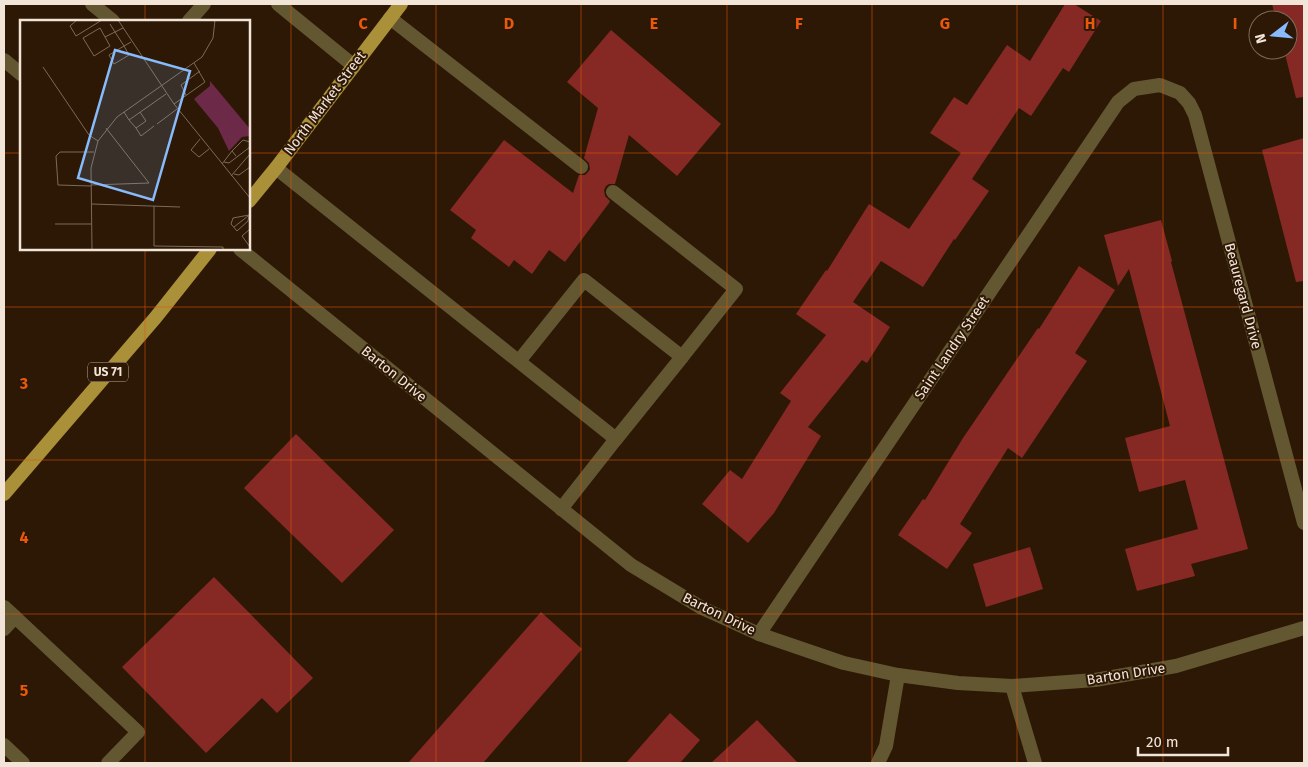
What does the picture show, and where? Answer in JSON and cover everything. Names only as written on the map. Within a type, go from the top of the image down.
[{"type":"main road","name":"North Market Street","points":[[250,200],[401,4]]},
{"type":"main road","name":"US 71","points":[[4,494],[156,317],[209,250]]},
{"type":"street","points":[[92,4],[112,20]]},
{"type":"street","points":[[190,20],[204,4]]},
{"type":"street","points":[[278,4],[354,66]]},
{"type":"street","points":[[390,18],[581,167]]},
{"type":"street","points":[[4,60],[20,73]]},
{"type":"street","name":"Beauregard Drive","points":[[1160,85],[1180,93],[1189,103],[1195,115],[1304,523]]},
{"type":"street","name":"Saint Landry Street","points":[[759,634],[1118,102],[1134,89],[1160,85]]},
{"type":"street","points":[[276,168],[616,439]]},
{"type":"street","points":[[561,508],[736,289],[612,192]]},
{"type":"street","name":"Barton Drive","points":[[241,250],[631,565],[702,608],[759,634],[844,663],[898,675],[958,683],[1012,686],[1095,680],[1176,666],[1304,628]]},
{"type":"street","points":[[518,361],[584,280],[682,357]]},
{"type":"street","points":[[4,608],[138,732],[108,763]]},
{"type":"street","points":[[4,629],[15,617]]},
{"type":"street","points":[[878,763],[886,746],[898,675]]},
{"type":"street","points":[[1012,686],[1035,763]]},
{"type":"street","points":[[4,745],[23,763]]},
{"type":"building","points":[[1065,4],[1074,4],[1101,21],[1069,72],[1063,68],[1031,116],[1019,108],[972,179],[989,191],[954,239],[923,287],[881,261],[853,302],[890,327],[867,363],[862,360],[808,427],[821,436],[774,513],[748,543],[702,504],[730,470],[742,479],[791,401],[780,393],[826,335],[796,314],[827,271],[869,204],[909,229],[961,153],[930,133],[954,97],[967,105],[1007,45],[1030,61]]},
{"type":"building","points":[[1272,4],[1304,4],[1304,97],[1296,98],[1286,60],[1298,60],[1298,10],[1274,10]]},
{"type":"building","points":[[611,30],[721,124],[677,176],[629,135],[615,184],[609,184],[604,190],[605,196],[610,201],[609,203],[565,262],[549,250],[532,274],[514,260],[509,267],[471,238],[476,230],[450,210],[504,140],[573,193],[579,175],[585,175],[590,169],[589,163],[584,158],[598,108],[567,82]]},
{"type":"building","points":[[1304,138],[1304,281],[1296,282],[1262,150]]},
{"type":"building","points":[[1161,220],[1248,549],[1191,564],[1195,576],[1137,591],[1125,549],[1198,529],[1185,480],[1139,492],[1125,438],[1170,426],[1129,269],[1118,286],[1104,235]]},
{"type":"building","points":[[1079,266],[1115,290],[1075,353],[1087,361],[1022,458],[1008,448],[960,524],[972,533],[947,569],[898,535],[923,499],[925,500],[963,438],[1039,329]]},
{"type":"building","points":[[296,434],[394,530],[342,583],[244,488]]},
{"type":"building","points":[[1030,547],[1043,589],[986,607],[973,564]]},
{"type":"building","points":[[214,577],[313,678],[277,713],[262,698],[206,753],[122,667]]},
{"type":"building","points":[[541,612],[582,649],[483,763],[408,763]]},
{"type":"building","points":[[670,713],[700,740],[680,763],[626,763]]},
{"type":"building","points":[[757,720],[798,763],[711,763]]}]
